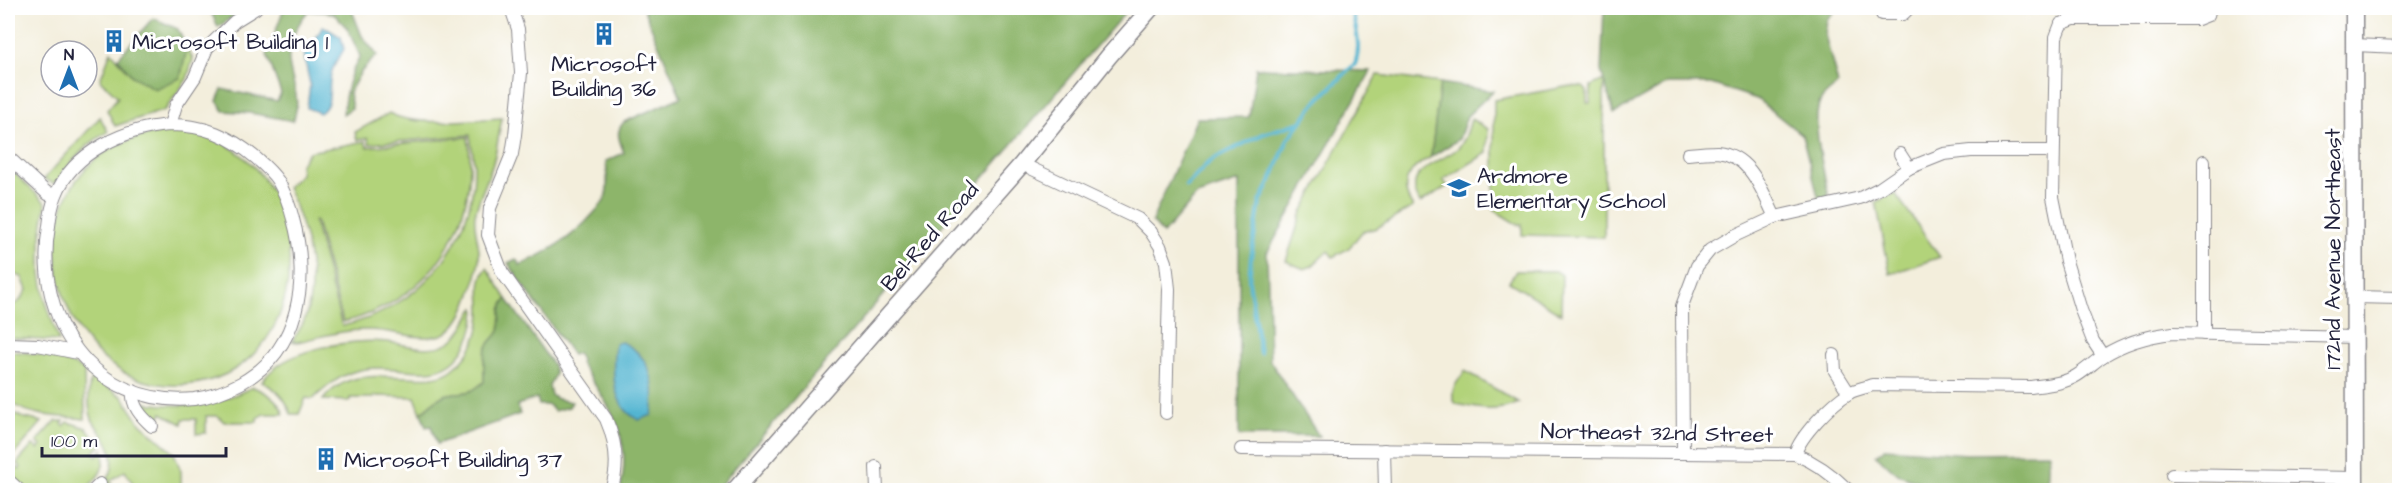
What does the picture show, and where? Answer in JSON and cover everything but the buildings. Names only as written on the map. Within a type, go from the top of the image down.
[{"type":"main road","name":"Bel-Red Road","points":[[735,490],[1022,164],[1151,8]]},
{"type":"main road","name":"172nd Avenue Northeast","points":[[2354,8],[2355,484]]},
{"type":"street","points":[[170,125],[176,105],[195,77],[207,48],[235,21],[256,8]]},
{"type":"street","points":[[511,8],[518,29],[521,72],[514,145],[490,208],[487,227],[493,253],[515,291],[606,419],[610,428],[616,461],[611,490]]},
{"type":"street","points":[[1880,8],[1882,14],[1903,14],[1909,8]]},
{"type":"street","points":[[2103,356],[2093,342],[2081,310],[2066,261],[2053,197],[2057,21],[2199,19],[2209,11]]},
{"type":"street","points":[[2354,45],[2400,46]]},
{"type":"street","points":[[170,125],[191,126],[222,133],[245,148],[278,181],[297,232],[301,262],[300,289],[295,314],[286,337],[271,359],[248,379],[230,388],[196,399],[154,398],[133,391],[100,372],[78,353],[57,318],[48,279],[46,245],[56,193],[77,165],[104,144],[136,130],[170,125]]},
{"type":"street","points":[[1683,452],[1682,306],[1697,267],[1710,250],[1775,217],[1860,198],[1881,188],[1909,168],[1944,154],[1971,151],[2053,151]]},
{"type":"street","points":[[1688,154],[1719,152],[1747,165],[1755,175],[1775,217]]},
{"type":"street","points":[[1900,154],[1909,168]]},
{"type":"street","points":[[8,157],[48,194],[56,193]]},
{"type":"street","points":[[2204,161],[2204,334]]},
{"type":"street","points":[[1022,164],[1138,219],[1151,232],[1160,246],[1166,262],[1169,289],[1167,413]]},
{"type":"street","points":[[2354,297],[2400,298]]},
{"type":"street","name":"Northeast 32nd Street","points":[[1241,449],[1795,454],[1798,445],[1809,432],[1849,393],[1872,385],[2031,387],[2053,384],[2075,377],[2103,356],[2124,345],[2146,336],[2173,333],[2354,337]]},
{"type":"street","points":[[8,344],[38,345],[78,353]]},
{"type":"street","points":[[1834,355],[1835,370],[1849,393]]},
{"type":"street","points":[[133,391],[132,397],[138,410],[152,426]]},
{"type":"street","points":[[1384,450],[1385,490]]},
{"type":"street","points":[[1795,454],[1831,473],[1848,490]]},
{"type":"street","points":[[876,467],[877,490]]},
{"type":"street","points":[[2172,475],[2355,484]]},
{"type":"street","points":[[8,480],[19,490]]},
{"type":"green space","points":[[209,8],[245,8],[218,27]]},
{"type":"green space","points":[[284,8],[351,8],[362,36],[377,55],[361,72],[349,93],[352,108],[343,114],[348,84],[360,56],[347,28],[333,13],[308,11],[294,35],[289,55],[297,105],[293,121],[224,111],[217,101],[222,89],[277,101],[281,93],[267,55]]},
{"type":"green space","points":[[643,8],[1129,8],[716,490],[620,490],[624,453],[616,422],[580,363],[581,360],[577,353],[572,355],[508,263],[516,259],[520,265],[541,255],[560,244],[585,223],[605,199],[606,161],[624,153],[619,129],[624,122],[681,97]]},
{"type":"green space","points":[[1838,8],[1827,19],[1825,35],[1838,84],[1821,100],[1817,121],[1830,203],[1820,204],[1802,135],[1757,99],[1711,84],[1666,84],[1614,114],[1601,71],[1604,9]]},
{"type":"green space","points":[[153,18],[178,29],[187,49],[180,78],[155,89],[132,76],[118,58]]},
{"type":"green space","points":[[187,49],[193,59],[187,79],[165,110],[115,126],[107,110],[118,97],[100,80],[111,51],[132,76],[180,78]]},
{"type":"green space","points":[[1256,68],[1371,71],[1267,253],[1270,361],[1319,436],[1239,436],[1239,181],[1197,195],[1163,234],[1152,221],[1197,118],[1249,117]]},
{"type":"green space","points":[[1378,75],[1440,83],[1431,157],[1411,172],[1406,184],[1408,199],[1413,207],[1377,228],[1362,232],[1349,248],[1333,257],[1328,251],[1312,266],[1304,269],[1286,261],[1302,212]]},
{"type":"green space","points":[[1604,80],[1604,237],[1522,235],[1522,225],[1518,225],[1494,210],[1494,100],[1571,86],[1583,87],[1587,91],[1587,103],[1590,103],[1591,86]]},
{"type":"green space","points":[[1440,83],[1493,91],[1467,116],[1459,139],[1431,157]]},
{"type":"green space","points":[[389,113],[401,118],[429,121],[502,118],[493,163],[475,215],[479,260],[467,305],[454,326],[446,333],[437,336],[420,337],[378,330],[360,330],[292,341],[303,324],[309,305],[311,270],[305,236],[287,187],[301,174],[300,165],[309,152],[365,141],[367,147],[468,137],[470,169],[466,200],[457,228],[443,255],[424,278],[401,297],[374,312],[343,322],[316,221],[314,221],[342,326],[369,318],[394,305],[417,289],[436,270],[452,247],[464,222],[472,196],[474,167],[470,135],[369,144],[368,138],[357,140],[355,132]]},
{"type":"green space","points":[[100,117],[108,132],[79,154],[57,183],[44,179]]},
{"type":"green space","points":[[1471,119],[1488,129],[1487,153],[1443,180],[1448,186],[1420,203],[1415,192],[1418,176],[1431,164],[1449,155],[1460,146]]},
{"type":"green space","points":[[180,131],[215,139],[252,165],[276,200],[288,241],[288,284],[275,324],[251,356],[216,378],[169,385],[137,378],[109,363],[87,340],[70,313],[60,282],[56,249],[60,217],[72,187],[93,162],[105,152],[133,139]]},
{"type":"green space","points":[[8,167],[46,203],[41,236],[41,273],[45,299],[59,341],[8,338],[8,319],[12,314],[8,307],[19,302],[27,290],[22,277],[8,272]]},
{"type":"green space","points":[[1895,193],[1940,257],[1890,274],[1876,202]]},
{"type":"green space","points":[[487,268],[507,299],[501,311],[499,331],[485,351],[484,382],[473,390],[441,397],[421,413],[415,397],[374,396],[374,398],[350,398],[350,401],[323,400],[337,386],[354,379],[372,376],[426,378],[441,375],[453,369],[465,357],[477,334],[481,317],[481,282]]},
{"type":"green space","points":[[1516,271],[1556,271],[1562,275],[1561,314],[1509,282]]},
{"type":"green space","points":[[507,299],[553,365],[555,374],[549,386],[551,395],[557,399],[572,402],[569,407],[554,411],[549,405],[539,405],[537,398],[517,405],[520,414],[437,444],[431,426],[426,427],[421,413],[441,397],[473,390],[484,382],[485,351],[499,331],[501,311]]},
{"type":"green space","points":[[475,308],[472,333],[468,343],[455,360],[437,370],[373,368],[350,373],[333,382],[313,399],[306,398],[299,414],[291,414],[280,395],[262,382],[285,361],[319,348],[338,344],[373,341],[420,348],[444,345],[459,334]]},
{"type":"green space","points":[[8,351],[47,356],[84,370],[85,419],[35,413],[8,401]]},
{"type":"green space","points":[[1465,371],[1519,403],[1495,409],[1480,409],[1456,404],[1453,391]]},
{"type":"green space","points":[[92,377],[123,397],[139,422],[174,453],[181,471],[181,490],[137,490],[125,471],[110,481],[116,490],[99,490],[110,474],[113,462],[108,443],[91,414],[89,392]]},
{"type":"green space","points":[[253,387],[272,397],[284,414],[264,414],[257,418],[257,422],[224,422],[218,416],[206,416],[206,433],[196,434],[196,419],[183,419],[182,424],[162,413],[155,423],[142,405],[144,403],[200,404],[225,398]]},
{"type":"green space","points":[[8,410],[21,417],[42,422],[8,462]]},
{"type":"green space","points":[[56,421],[64,421],[62,424],[64,426],[68,422],[86,428],[101,445],[93,453],[97,456],[103,449],[102,467],[97,477],[85,490],[27,490],[8,476],[15,466],[19,470],[21,467],[17,463],[33,445],[38,449],[41,446],[37,442]]},
{"type":"green space","points":[[1885,448],[1967,454],[2049,453],[2047,490],[1939,490],[1898,474],[1876,455]]},
{"type":"water","points":[[323,26],[341,37],[344,49],[330,77],[329,99],[325,109],[320,113],[307,108],[310,84],[304,56],[308,46],[315,40]]},
{"type":"water","points":[[621,342],[639,354],[650,372],[653,393],[652,415],[639,420],[623,406],[615,387],[615,344]]},
{"type":"waterway","points":[[1260,353],[1249,281],[1260,202],[1288,139],[1315,103],[1355,64],[1358,43],[1352,10]]},
{"type":"waterway","points":[[1186,186],[1210,161],[1263,134],[1298,123]]},
{"type":"place","name":"Microsoft Building 36","points":[[604,34]]},
{"type":"place","name":"Microsoft Building 1","points":[[114,41]]},
{"type":"place","name":"Ardmore Elementary School","points":[[1459,188]]},
{"type":"place","name":"Microsoft Building 37","points":[[326,459]]}]
